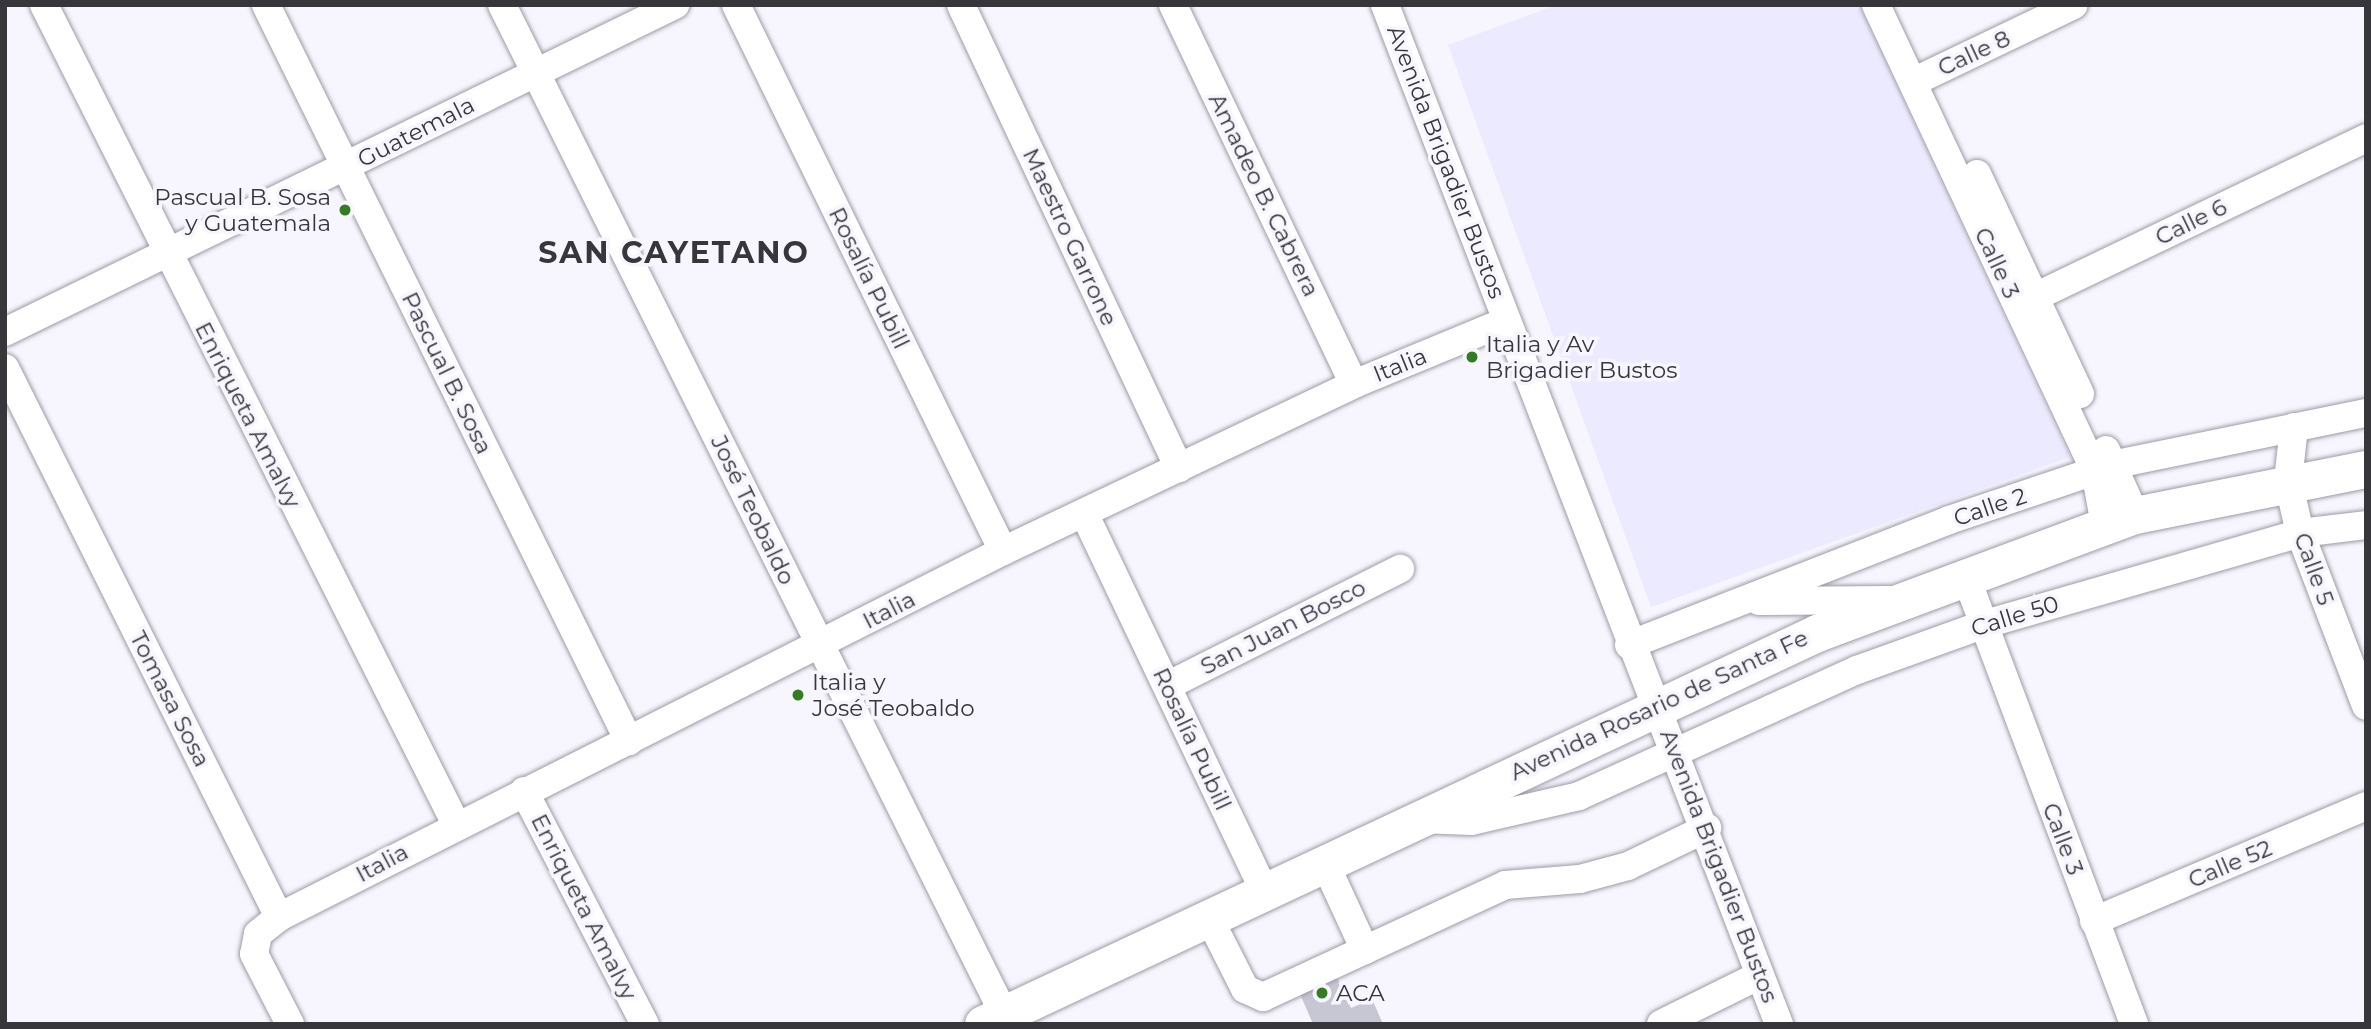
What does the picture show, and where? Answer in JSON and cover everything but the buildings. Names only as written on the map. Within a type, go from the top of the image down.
[{"type":"main road","name":"Avenida Rosario de Santa Fe","points":[[999,1020],[1263,889],[1657,704],[1900,600],[1965,574],[2120,520],[2288,481],[2366,470]]},
{"type":"street","name":"Enriqueta Amalvy","points":[[44,5],[166,253],[456,824]]},
{"type":"street","name":"Pascual B. Sosa","points":[[266,5],[629,741]]},
{"type":"street","name":"José Teobaldo","points":[[502,5],[820,645],[999,1020]]},
{"type":"street","name":"Guatemala","points":[[5,332],[675,5]]},
{"type":"street","name":"Rosalía Pubill","points":[[736,5],[1003,551]]},
{"type":"street","name":"Maestro Garrone","points":[[961,5],[1180,468]]},
{"type":"street","name":"Amadeo B. Cabrera","points":[[1173,5],[1354,384]]},
{"type":"street","name":"Avenida Brigadier Bustos","points":[[1385,5],[1629,645],[1679,753],[1779,1024]]},
{"type":"street","name":"Calle 3","points":[[1877,5],[1921,78],[2104,468],[2120,520]]},
{"type":"street","name":"Calle 3","points":[[1898,5],[1921,78]]},
{"type":"street","name":"Calle 8","points":[[1921,78],[2074,5]]},
{"type":"street","name":"Calle 6","points":[[2026,301],[2366,138]]},
{"type":"street","name":"Italia","points":[[279,917],[456,824],[629,741],[1003,551],[1354,384],[1507,321]]},
{"type":"street","name":"Tomasa Sosa","points":[[5,368],[279,917]]},
{"type":"street","name":"Calle 2","points":[[1629,645],[1740,601],[2104,468],[2366,413]]},
{"type":"street","name":"Calle 5","points":[[2294,427],[2288,481],[2300,533],[2366,706]]},
{"type":"street","name":"Rosalía Pubill","points":[[1084,513],[1263,889]]},
{"type":"street","name":"Calle 50","points":[[1414,818],[1471,821],[1579,796],[1679,753],[1857,670],[1982,625],[2300,533],[2366,525]]},
{"type":"street","name":"San Juan Bosco","points":[[1167,686],[1400,569]]},
{"type":"street","name":"Calle 3","points":[[1965,574],[2134,1024]]},
{"type":"street","points":[[1740,601],[1900,600]]},
{"type":"street","name":"Enriqueta Amalvy","points":[[524,791],[645,1024]]},
{"type":"street","name":"Calle 52","points":[[2094,921],[2366,806]]},
{"type":"street","points":[[1208,916],[1253,997],[1365,950],[1505,885],[1580,879],[1628,866],[1707,828]]},
{"type":"street","points":[[1324,861],[1365,950]]},
{"type":"street","points":[[279,917],[258,934],[254,954],[290,1024]]},
{"type":"street","points":[[1661,1024],[1760,975]]},
{"type":"shaded area","points":[[1556,5],[1859,5],[2070,457],[1651,607],[1448,45]]},
{"type":"place","name":"Pascual B. Sosa y Guatemala","points":[[345,210]]},
{"type":"place","name":"Italia y Av Brigadier Bustos","points":[[1472,357]]},
{"type":"place","name":"Italia y José Teobaldo","points":[[798,695]]},
{"type":"place","name":"ACA","points":[[1322,993]]},
{"type":"district","name":"SAN CAYETANO","points":[[674,253]]}]
